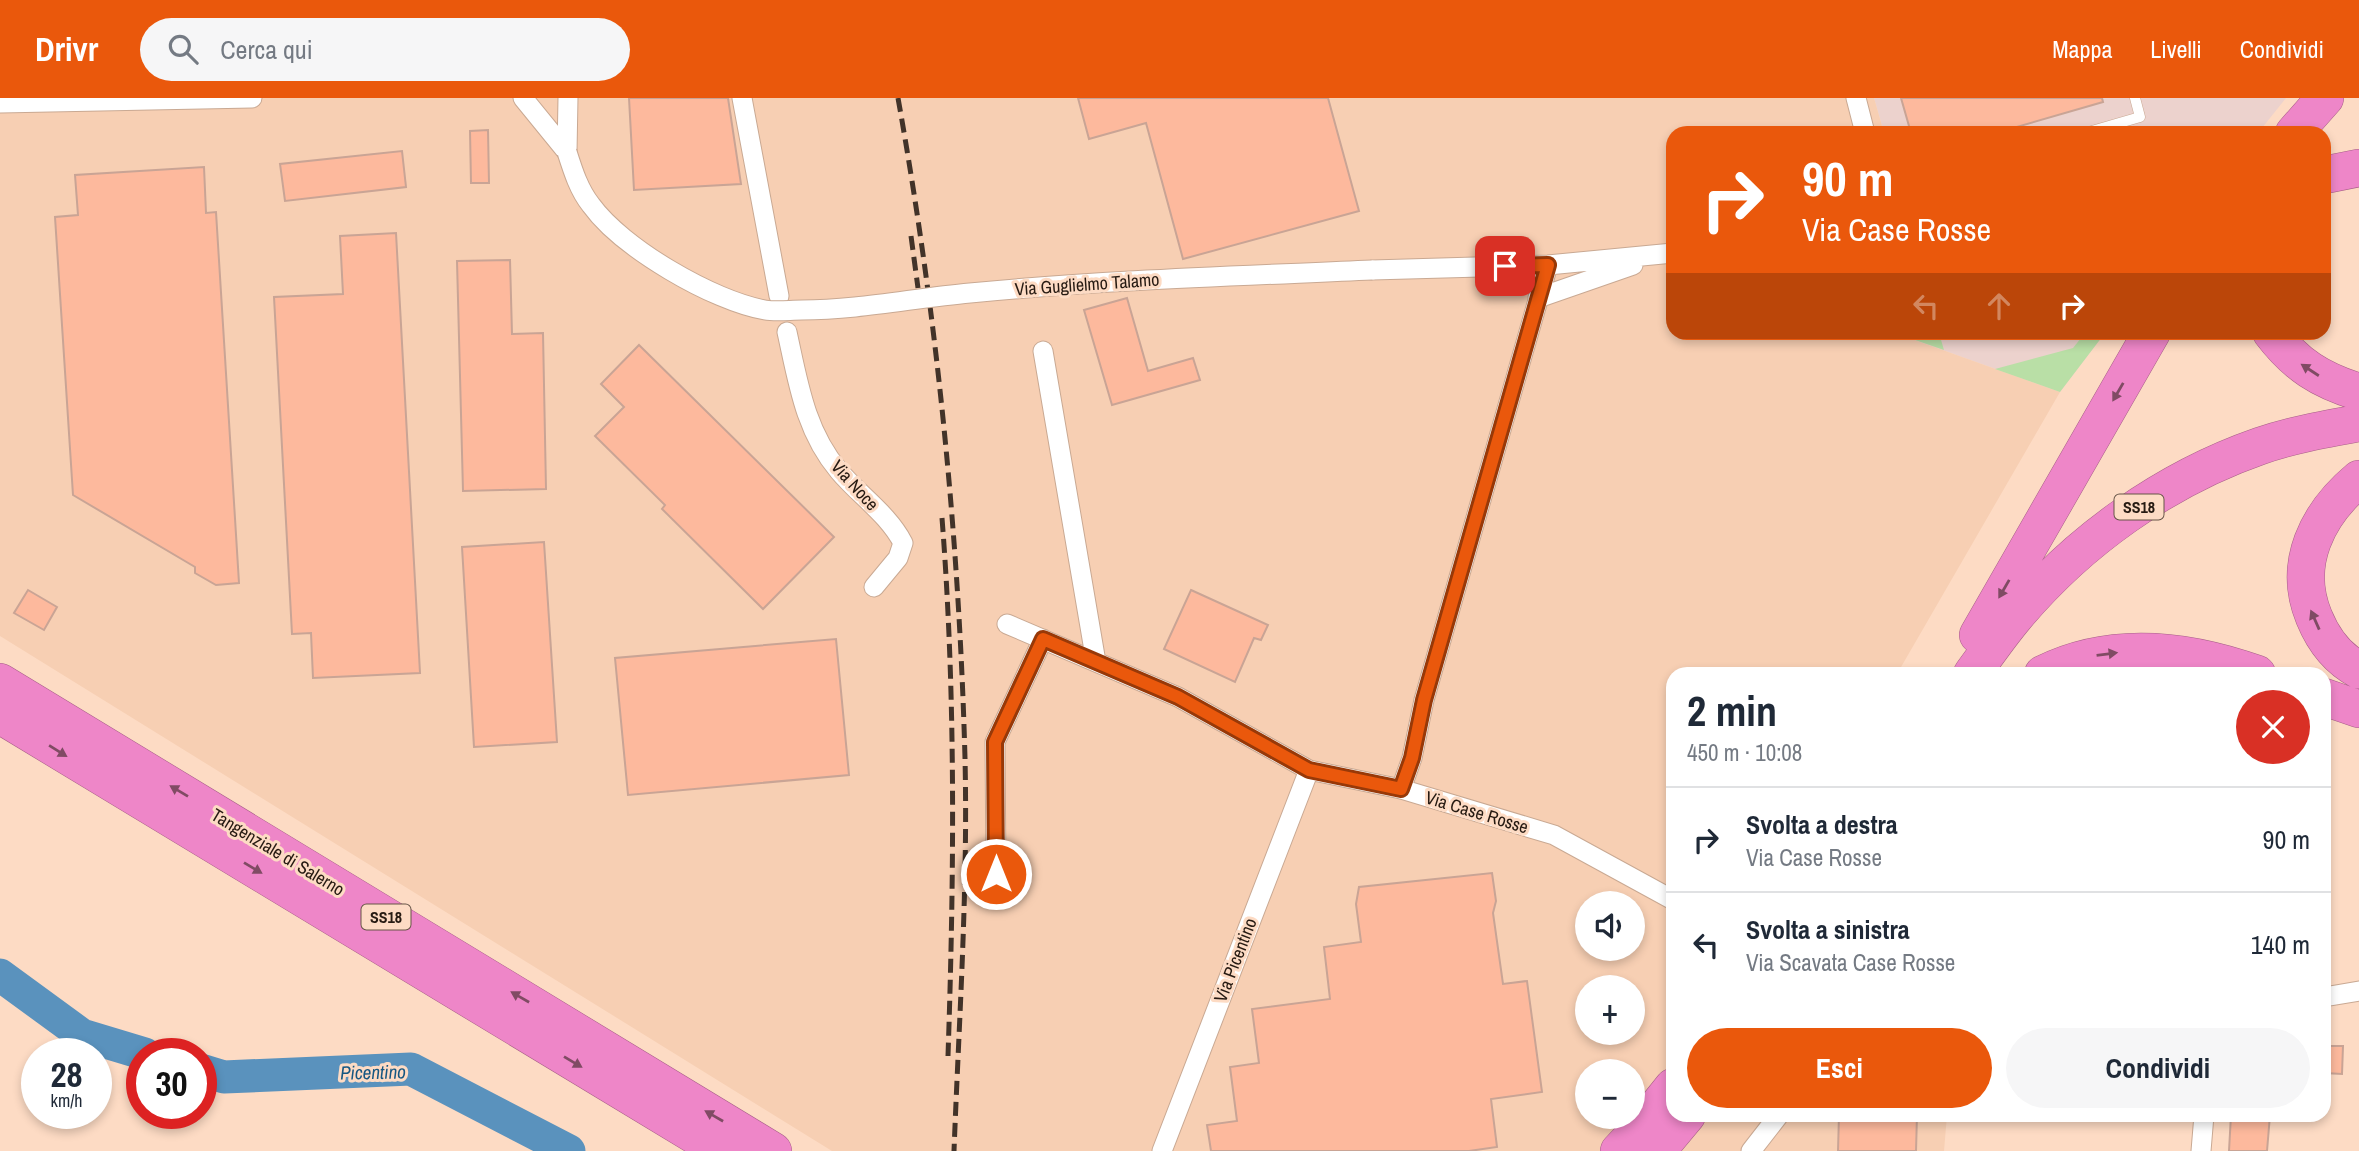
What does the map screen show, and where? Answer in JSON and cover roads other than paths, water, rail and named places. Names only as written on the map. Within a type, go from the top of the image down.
[{"type":"highway","points":[[2300,126],[2325,98]]},
{"type":"highway","points":[[2331,174],[2359,168]]},
{"type":"highway","points":[[1959,667],[2147,340]]},
{"type":"highway","points":[[2278,340],[2288,354],[2311,372],[2339,386],[2359,392]]},
{"type":"highway","name":"SS18","points":[[1977,667],[2013,619],[2052,578],[2101,534],[2150,499],[2215,464],[2260,446],[2293,436],[2359,423]]},
{"type":"highway","name":"SS18","points":[[1999,667],[2031,624],[2066,588],[2109,550],[2146,523],[2182,501],[2255,467],[2333,444],[2359,440]]},
{"type":"highway","points":[[2359,479],[2333,504],[2318,526],[2305,564],[2305,582],[2308,603],[2327,643],[2340,657],[2359,670]]},
{"type":"highway","points":[[2059,667],[2083,657],[2133,652],[2187,655],[2234,667]]},
{"type":"highway","name":"Tangenziale di Salerno","points":[[0,682],[773,1151]]},
{"type":"highway","points":[[2331,699],[2359,709]]},
{"type":"highway","name":"Tangenziale di Salerno","points":[[0,715],[721,1151]]},
{"type":"highway","points":[[1619,1151],[1666,1096]]},
{"type":"highway","points":[[1657,1151],[1681,1122]]},
{"type":"street","points":[[0,103],[252,98]]},
{"type":"street","points":[[523,98],[567,152]]},
{"type":"street","points":[[539,98],[543,121]]},
{"type":"street","points":[[742,98],[779,296]]},
{"type":"street","points":[[1856,98],[1863,126]]},
{"type":"street","points":[[567,99],[567,152]]},
{"type":"street","name":"Via Guglielmo Talamo","points":[[567,152],[576,178],[590,204],[627,243],[663,266],[732,300],[766,310],[828,310],[971,293],[1152,279],[1548,265],[1666,254]]},
{"type":"street","points":[[1538,298],[1666,255]]},
{"type":"street","points":[[1401,789],[1412,758],[1424,700],[1548,265]]},
{"type":"street","name":"Via Noce","points":[[787,332],[804,412],[813,430],[838,470],[895,527],[903,543],[898,558],[874,587]]},
{"type":"street","points":[[1043,351],[1096,662]]},
{"type":"street","name":"Via Case Rosse","points":[[1007,624],[1178,697],[1309,770],[1401,789],[1554,835],[1666,896]]},
{"type":"street","points":[[996,874],[995,742],[1043,639]]},
{"type":"street","name":"Via Picentino","points":[[1162,1151],[1309,770]]},
{"type":"street","points":[[2331,996],[2359,991]]},
{"type":"street","points":[[1751,1151],[1774,1122]]},
{"type":"street","points":[[2201,1151],[2203,1122]]},
{"type":"lane","points":[[2109,126],[2140,117],[2135,98]]},
{"type":"waterway","name":"Picentino","points":[[0,975],[82,1035],[126,1048]]},
{"type":"waterway","name":"Picentino","points":[[217,1075],[224,1077],[411,1069],[569,1151]]},
{"type":"railway","points":[[898,98],[935,344],[951,510],[962,675],[965,856],[954,1151]]},
{"type":"railway","points":[[911,236],[918,288]]},
{"type":"railway","points":[[942,518],[952,720],[952,922],[948,1056]]}]
